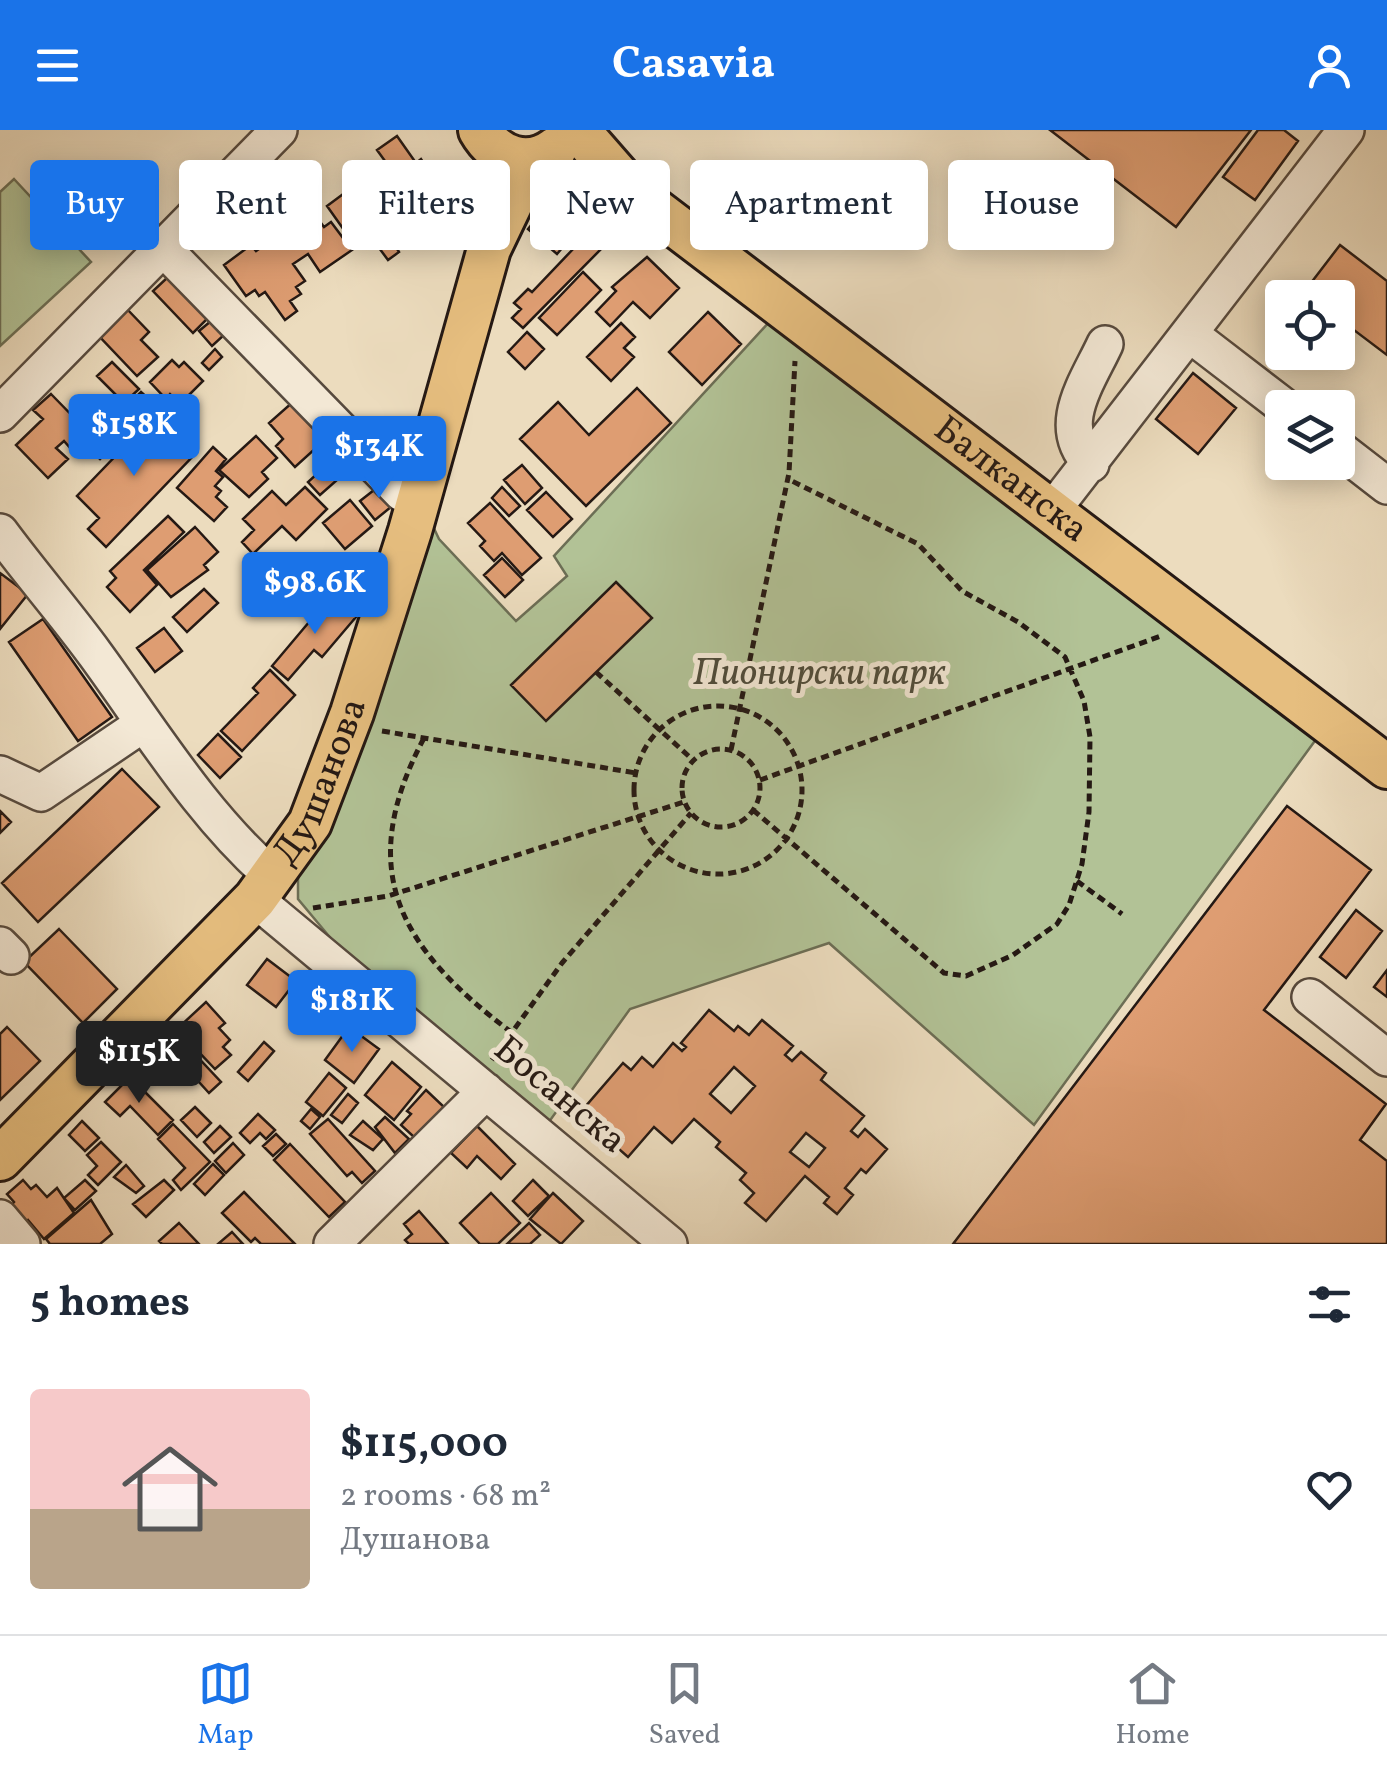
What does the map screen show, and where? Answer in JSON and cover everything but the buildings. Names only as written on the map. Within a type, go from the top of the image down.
[{"type":"main road","name":"Балканска","points":[[483,135],[510,157],[559,143],[634,194],[1387,768]]},
{"type":"main road","name":"Душанова","points":[[483,135],[488,160]]},
{"type":"main road","name":"Душанова","points":[[510,205],[524,176],[559,143]]},
{"type":"main road","name":"Душанова","points":[[0,1159],[264,889],[322,798],[420,498],[489,250]]},
{"type":"street","points":[[0,414],[279,130]]},
{"type":"street","points":[[1051,512],[1346,130]]},
{"type":"street","points":[[165,250],[402,493],[420,498]]},
{"type":"street","points":[[1191,335],[1265,392]]},
{"type":"street","points":[[1091,464],[1077,446],[1072,423],[1105,344]]},
{"type":"street","points":[[1355,461],[1387,486]]},
{"type":"street","name":"Босанска","points":[[0,532],[95,653],[188,787],[241,849],[264,889],[481,1087],[669,1244]]},
{"type":"street","points":[[0,774],[41,792],[143,724]]},
{"type":"street","points":[[1310,997],[1387,1058]]},
{"type":"street","points":[[332,1244],[481,1087]]},
{"type":"street","points":[[0,1218],[22,1244]]},
{"type":"path","points":[[731,750],[788,480],[795,361]]},
{"type":"path","points":[[753,810],[944,973],[957,977],[980,972],[1044,935],[1070,906],[1089,812],[1090,737],[1073,670],[1035,633],[962,591],[918,544],[788,480]]},
{"type":"path","points":[[760,780],[1169,634]]},
{"type":"path","points":[[596,672],[693,760]]},
{"type":"path","points":[[715,706],[738,708],[767,722],[787,742],[799,766],[803,794],[797,821],[786,840],[762,862],[736,873],[695,870],[659,850],[639,816],[636,773],[646,747],[658,732],[688,711],[715,706]]},
{"type":"path","points":[[374,730],[636,773]]},
{"type":"path","points":[[424,738],[394,817],[395,893],[426,956],[449,983],[512,1032]]},
{"type":"path","points":[[710,750],[731,750],[747,758],[760,780],[753,810],[738,824],[713,826],[691,813],[684,802],[683,776],[693,760],[710,750]]},
{"type":"path","points":[[302,910],[395,893],[684,802]]},
{"type":"path","points":[[481,1087],[512,1032],[562,963],[691,813]]},
{"type":"path","points":[[1077,881],[1122,914]]},
{"type":"green space","points":[[14,179],[30,196],[30,250],[80,250],[91,262],[0,346],[0,192]]},
{"type":"green space","name":"Пионирски парк","points":[[783,307],[1328,723],[1034,1125],[829,943],[630,1009],[541,1133],[338,947],[298,899],[298,867],[420,499],[439,539],[516,621],[567,576],[554,556]]}]
